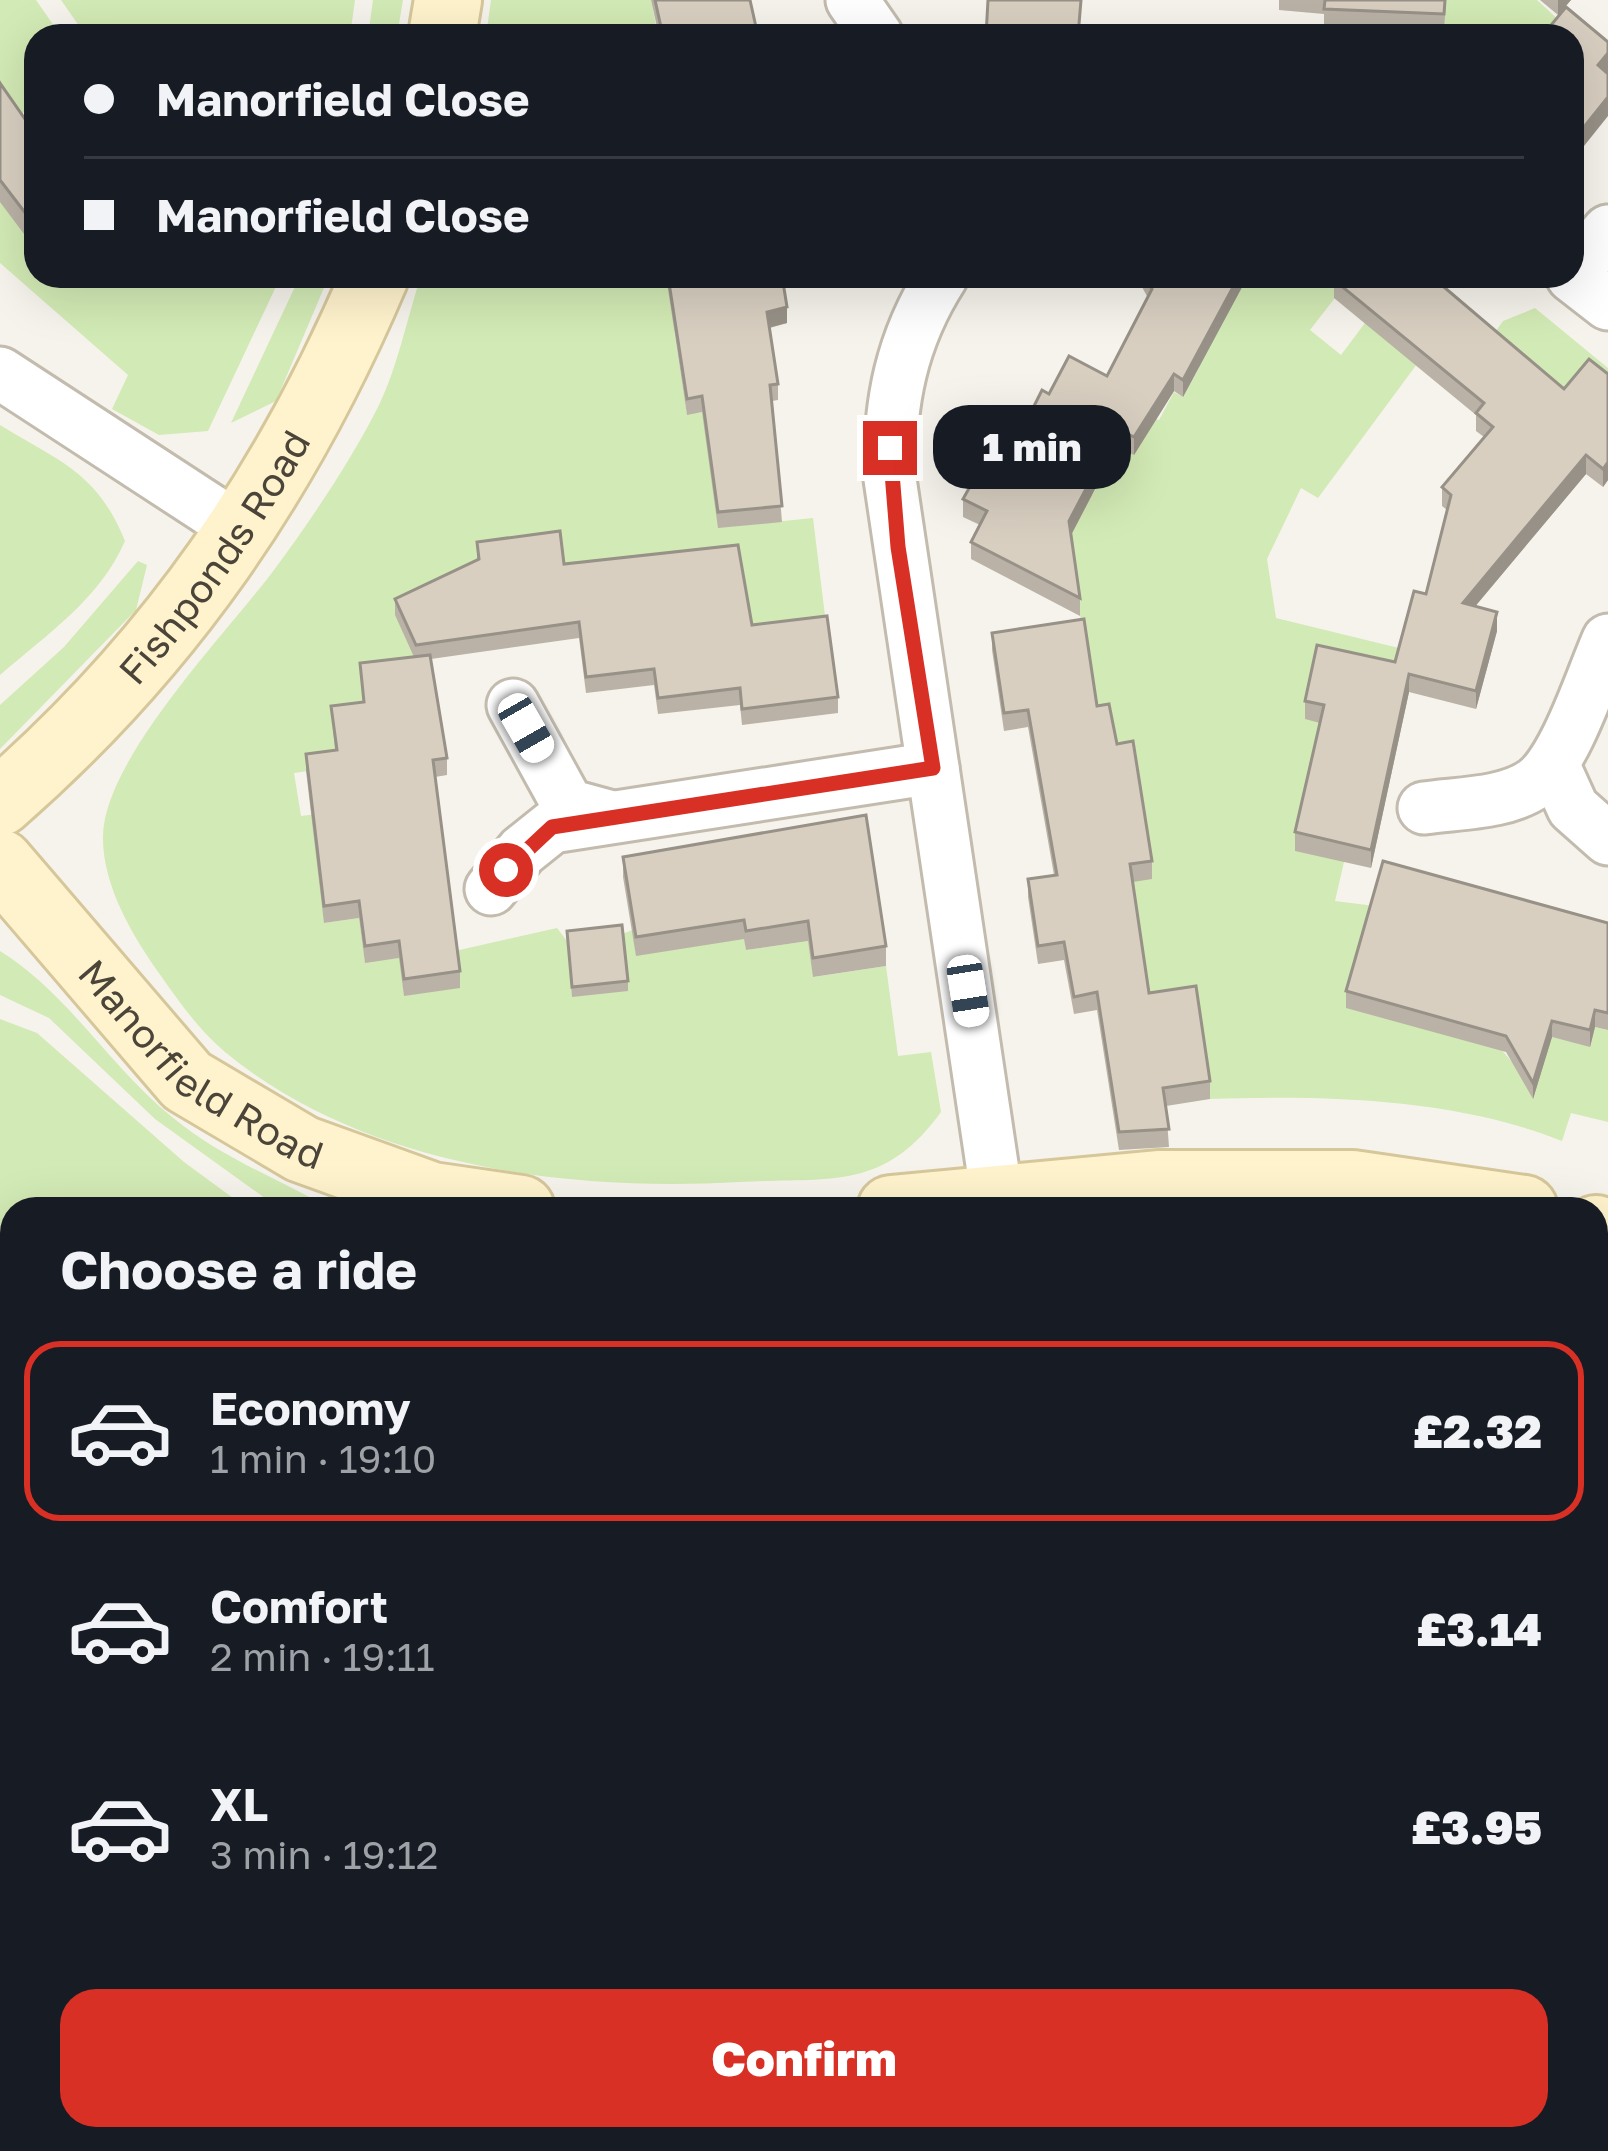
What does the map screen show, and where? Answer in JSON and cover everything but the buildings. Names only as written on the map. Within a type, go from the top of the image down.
[{"type":"street","points":[[1584,260],[1608,231]]},
{"type":"street","points":[[1584,285],[1608,304]]},
{"type":"street","name":"Fishponds Road","points":[[0,802],[59,751],[135,670],[244,532],[307,425],[370,288]]},
{"type":"street","points":[[934,288],[916,317],[889,417],[898,547],[997,1197]]},
{"type":"street","points":[[0,373],[244,532]]},
{"type":"street","points":[[1424,808],[1507,796],[1535,783],[1552,764],[1608,640]]},
{"type":"street","points":[[513,705],[568,805],[612,817]]},
{"type":"street","points":[[1552,764],[1574,808],[1608,839]]},
{"type":"street","points":[[491,890],[522,851],[552,827],[933,768]]},
{"type":"street","name":"Manorfield Road","points":[[0,863],[187,1081],[302,1148],[416,1197]]},
{"type":"street","points":[[1008,1197],[1158,1184],[1352,1184],[1441,1197]]},
{"type":"green space","points":[[0,0],[36,0],[53,24],[24,24],[24,112],[13,120],[0,101]]},
{"type":"green space","points":[[61,0],[355,0],[352,24],[78,24]]},
{"type":"green space","points":[[373,0],[403,0],[399,24],[370,24]]},
{"type":"green space","points":[[491,0],[651,0],[656,24],[488,24]]},
{"type":"green space","points":[[1446,0],[1537,0],[1563,24],[1444,24]]},
{"type":"green space","points":[[0,197],[24,232],[24,284],[0,263]]},
{"type":"green space","points":[[29,288],[275,288],[208,431],[159,435],[112,409],[128,375]]},
{"type":"green space","points":[[294,288],[324,288],[276,401],[231,423]]},
{"type":"green space","points":[[417,288],[690,288],[696,327],[674,331],[687,414],[702,412],[726,527],[813,518],[827,632],[752,641],[748,620],[467,637],[419,666],[364,719],[337,767],[294,773],[301,816],[394,804],[324,923],[359,918],[365,962],[455,951],[557,928],[567,941],[573,997],[622,934],[737,890],[746,950],[808,941],[814,977],[886,966],[898,1056],[931,1052],[941,1112],[898,1156],[876,1168],[828,1179],[674,1184],[606,1182],[469,1164],[339,1122],[280,1091],[207,1035],[150,961],[108,873],[103,836],[109,805],[124,770],[172,696],[318,508],[368,425],[397,358]]},
{"type":"green space","points":[[1232,288],[1343,288],[1310,330],[1341,355],[1365,323],[1417,364],[1318,498],[1301,488],[1267,559],[1276,618],[1403,649],[1393,688],[1324,723],[1344,862],[1335,901],[1375,906],[1513,1063],[1552,1037],[1590,1046],[1595,1027],[1608,1030],[1608,1122],[1571,1113],[1562,1141],[1478,1116],[1389,1102],[1210,1099],[1130,1013],[1122,960],[1066,970],[1065,960],[1130,882],[1152,878],[1060,731],[1083,636],[1072,559],[1035,554],[1093,494],[1117,447],[1134,454],[1152,418],[1159,420],[1174,392],[1183,397],[1199,368],[1153,330]]},
{"type":"green space","points":[[1535,308],[1608,368],[1608,393],[1541,435],[1488,342],[1503,321]]},
{"type":"green space","points":[[0,425],[89,484],[125,541],[87,598],[0,675]]},
{"type":"green space","points":[[138,561],[147,565],[136,610],[0,749],[0,705],[64,647]]},
{"type":"green space","points":[[0,951],[47,988],[172,1117],[229,1156],[308,1197],[263,1197],[155,1119],[49,1018],[0,995]]},
{"type":"green space","points":[[0,1019],[37,1033],[184,1162],[232,1197],[0,1197]]},
{"type":"route","points":[[506,870],[552,827],[933,768],[898,547],[890,448]]}]
